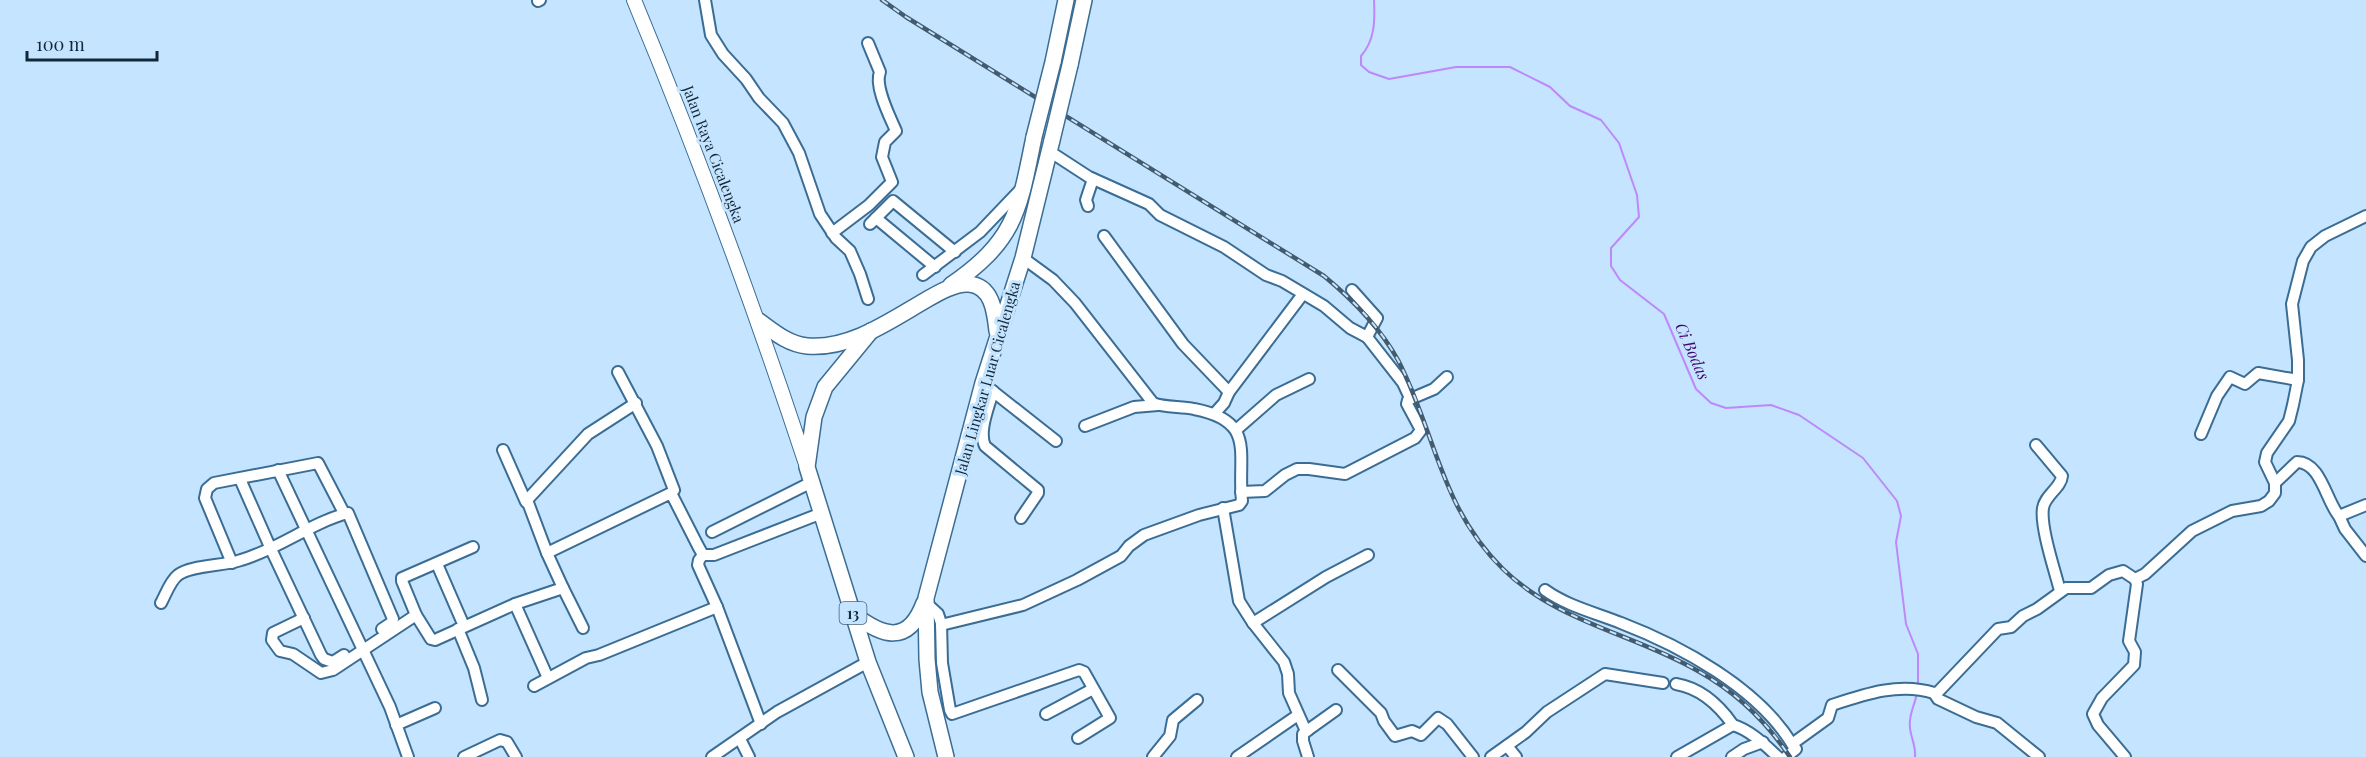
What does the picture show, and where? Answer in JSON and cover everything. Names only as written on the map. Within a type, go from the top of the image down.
[{"type":"highway","name":"13","points":[[906,757],[868,662],[810,474],[814,417],[825,387],[871,331],[943,290],[974,269],[999,244],[1013,222],[1024,187],[1066,0]]},
{"type":"highway","name":"Jalan Lingkar Luar Cicalengka","points":[[946,757],[930,692],[926,601],[988,387],[997,338],[1023,258],[1084,0]]},
{"type":"highway","points":[[943,290],[969,284],[978,287],[990,297],[995,308],[997,338]]},
{"type":"highway","points":[[759,321],[794,344],[808,346],[844,342],[871,331]]},
{"type":"highway","points":[[853,614],[870,627],[884,633],[897,633],[912,625],[926,601]]},
{"type":"main road","name":"Jalan Raya Cicalengka","points":[[634,0],[711,190],[759,321],[810,474]]},
{"type":"street","points":[[705,0],[711,35],[759,98],[783,123],[799,153],[820,214],[832,233],[850,251],[862,278],[867,299]]},
{"type":"street","points":[[832,233],[869,205],[892,182],[882,157],[885,142],[896,131],[884,102],[878,80],[880,72],[868,43]]},
{"type":"street","points":[[1050,145],[1093,179],[1149,204],[1160,215],[1224,247],[1266,275],[1282,281],[1336,315],[1350,328],[1367,337],[1403,383],[1410,398]]},
{"type":"street","points":[[1089,207],[1086,200],[1093,179]]},
{"type":"street","points":[[924,275],[980,232],[1024,187]]},
{"type":"street","points":[[935,267],[873,221],[894,201],[955,252]]},
{"type":"street","points":[[2135,579],[2145,574],[2177,543],[2212,519],[2232,511],[2261,506],[2276,493],[2275,483],[2265,462],[2267,453],[2289,421],[2298,380],[2292,304],[2303,261],[2311,247],[2325,236],[2366,216]]},
{"type":"street","points":[[1104,236],[1184,344],[1229,392]]},
{"type":"street","points":[[1023,258],[1053,280],[1075,303],[1150,399],[1159,405]]},
{"type":"street","points":[[1352,290],[1377,318],[1367,337]]},
{"type":"street","points":[[1215,413],[1303,294]]},
{"type":"street","points":[[547,553],[674,490],[636,403],[618,372]]},
{"type":"street","points":[[2201,434],[2219,392],[2230,377],[2245,384],[2258,373],[2298,380]]},
{"type":"street","points":[[1241,492],[1265,490],[1297,469],[1345,474],[1415,438],[1421,430],[1407,404],[1410,398],[1434,389],[1448,377]]},
{"type":"street","points":[[1236,430],[1276,395],[1309,379]]},
{"type":"street","points":[[988,387],[1056,441]]},
{"type":"street","points":[[988,387],[983,431],[985,446],[1038,490],[1021,518]]},
{"type":"street","points":[[526,502],[588,434],[636,403]]},
{"type":"street","points":[[941,625],[1023,605],[1121,556],[1129,546],[1144,535],[1240,503],[1242,444],[1236,430],[1226,419],[1215,413],[1179,406],[1134,407],[1085,426]]},
{"type":"street","points":[[2036,445],[2061,476],[2060,483],[2051,492],[2043,511],[2047,539],[2060,591]]},
{"type":"street","points":[[503,450],[547,553],[583,628]]},
{"type":"street","points":[[2275,483],[2297,462],[2305,463],[2313,470],[2345,529],[2366,556]]},
{"type":"street","points":[[232,563],[205,498],[205,493],[214,483],[318,463],[344,513]]},
{"type":"street","points":[[278,471],[396,725],[408,757]]},
{"type":"street","points":[[712,532],[810,474]]},
{"type":"street","points":[[240,478],[321,655],[329,662],[333,662],[416,615]]},
{"type":"street","points":[[671,493],[703,555]]},
{"type":"street","points":[[2339,516],[2366,505]]},
{"type":"street","points":[[1223,508],[1239,601],[1284,662],[1288,674],[1289,693],[1305,729],[1308,730]]},
{"type":"street","points":[[161,603],[178,574],[187,570],[232,563],[304,529],[349,513],[393,619],[392,623],[333,670],[321,673],[296,656],[280,651],[272,640],[273,633],[304,618]]},
{"type":"street","points":[[703,555],[714,555],[822,513]]},
{"type":"street","points":[[473,547],[402,579],[416,615],[431,639],[435,640],[515,604],[563,588]]},
{"type":"street","points":[[703,555],[698,565],[717,607],[761,724]]},
{"type":"street","points":[[1253,623],[1326,577],[1368,555]]},
{"type":"street","points":[[438,564],[474,668],[482,700]]},
{"type":"street","points":[[1924,691],[1998,629],[2011,627],[2060,591],[2073,587],[2091,588],[2109,575],[2119,571],[2127,573],[2135,579],[2137,584],[2129,641],[2134,652],[2134,665],[2102,698],[2093,714],[2098,725],[2125,757]]},
{"type":"street","points":[[1545,590],[1569,603],[1661,640],[1711,667],[1762,708],[1785,733],[1796,749],[1786,757]]},
{"type":"street","points":[[926,601],[938,614],[941,625],[942,663],[952,714],[1076,670],[1084,672],[1110,718],[1078,738]]},
{"type":"street","points":[[515,604],[548,678]]},
{"type":"street","points":[[534,686],[586,658],[599,655],[717,607]]},
{"type":"street","points":[[712,757],[777,712],[868,662]]},
{"type":"street","points":[[1338,670],[1380,713],[1395,736],[1411,731],[1420,735],[1438,718],[1447,724],[1473,757]]},
{"type":"street","points":[[1491,757],[1545,713],[1605,674],[1663,682]]},
{"type":"street","points":[[1676,684],[1691,688],[1706,697],[1724,712],[1733,725]]},
{"type":"street","points":[[1792,744],[1828,718],[1832,705],[1892,688],[1924,691],[1979,718],[1997,723],[2039,757]]},
{"type":"street","points":[[1046,714],[1093,689]]},
{"type":"street","points":[[1153,757],[1170,736],[1173,720],[1197,700]]},
{"type":"street","points":[[396,725],[435,708]]},
{"type":"street","points":[[1308,757],[1302,738],[1303,734],[1336,710]]},
{"type":"street","points":[[1237,757],[1298,715]]},
{"type":"street","points":[[1677,757],[1733,725],[1739,726],[1763,742],[1778,757]]},
{"type":"street","points":[[740,739],[749,757]]},
{"type":"street","points":[[464,757],[500,740],[507,742],[516,757]]},
{"type":"street","points":[[1732,757],[1744,749],[1763,742]]},
{"type":"street","points":[[1507,746],[1516,757]]},
{"type":"waterway","name":"Ci Bodas","points":[[1374,0],[1372,37],[1361,56],[1361,65],[1369,72],[1389,79],[1456,67],[1510,67],[1550,87],[1570,106],[1601,120],[1619,143],[1637,195],[1639,217],[1611,248],[1611,266],[1620,280],[1664,314],[1696,389],[1711,403],[1726,408],[1771,405],[1799,415],[1863,458],[1897,501],[1901,516],[1896,542],[1906,624],[1918,654],[1918,685]]},
{"type":"waterway","name":"Ci Bodas","points":[[1915,757],[1910,723],[1917,693]]},
{"type":"railway","points":[[882,0],[1324,276],[1365,314],[1391,348],[1411,388],[1441,469],[1465,521],[1503,569],[1524,587],[1547,602],[1673,658],[1712,679],[1749,708],[1771,731],[1790,757]]}]
